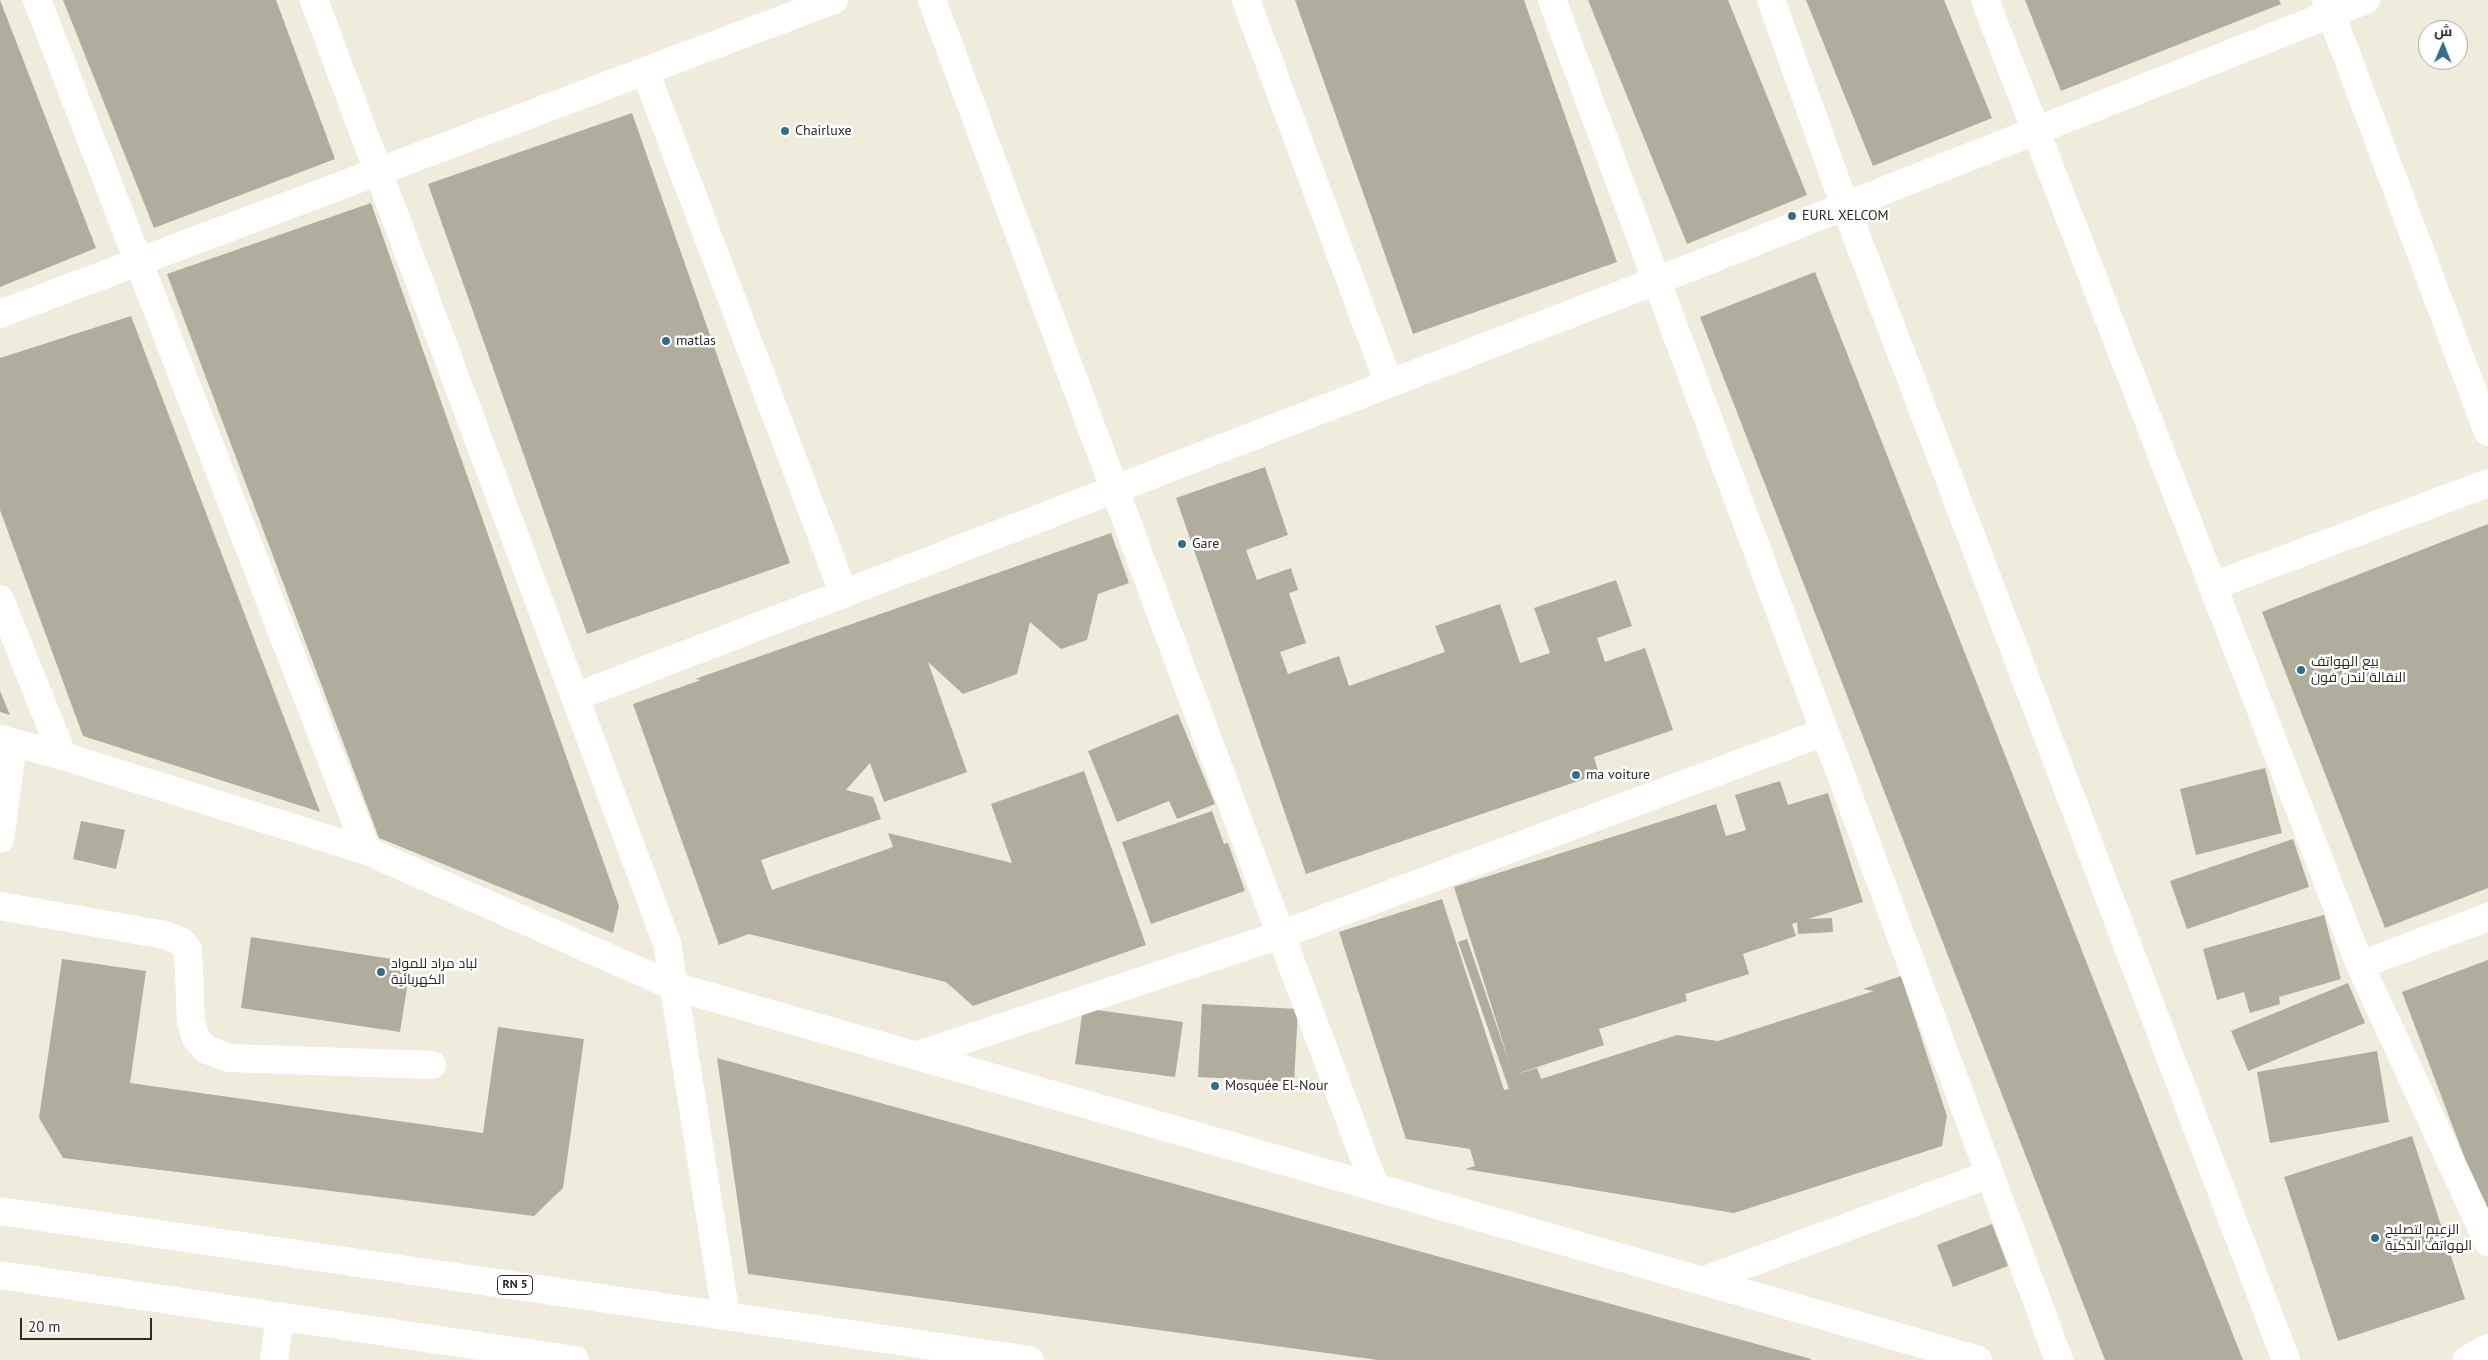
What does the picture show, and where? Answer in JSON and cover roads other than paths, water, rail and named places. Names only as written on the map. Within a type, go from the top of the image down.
[{"type":"street","points":[[37,0],[367,851]]},
{"type":"street","points":[[314,0],[667,943],[726,1316]]},
{"type":"street","points":[[0,314],[378,170],[834,0]]},
{"type":"street","points":[[932,0],[1113,490],[1375,1187]]},
{"type":"street","points":[[1246,0],[1389,384]]},
{"type":"street","points":[[1552,0],[2059,1360]]},
{"type":"street","points":[[1771,0],[1845,206],[2286,1360]]},
{"type":"street","points":[[1985,0],[2360,965],[2488,1242]]},
{"type":"street","points":[[575,697],[1656,281],[2036,130],[2329,7],[2366,0]]},
{"type":"street","points":[[2329,7],[2488,432]]},
{"type":"street","points":[[645,71],[844,594]]},
{"type":"street","points":[[2213,586],[2488,483]]},
{"type":"street","points":[[0,599],[62,756]]},
{"type":"street","points":[[918,1054],[1280,936],[1824,732]]},
{"type":"street","points":[[0,839],[7,741],[62,756],[367,851],[673,986],[918,1054],[1978,1360]]},
{"type":"street","points":[[0,906],[165,935],[180,941],[188,949],[191,1022],[196,1038],[207,1050],[228,1058],[432,1065]]},
{"type":"street","points":[[2360,965],[2488,917]]},
{"type":"street","points":[[1702,1281],[1990,1174]]},
{"type":"street","name":"RN 5","points":[[0,1211],[1030,1360]]},
{"type":"street","points":[[0,1275],[568,1360]]},
{"type":"street","points":[[274,1360],[280,1316]]},
{"type":"street","points":[[2466,1360],[2488,1348]]},
{"type":"place","name":"Chairluxe","points":[[785,131]]},
{"type":"place","name":"EURL XELCOM","points":[[1792,216]]},
{"type":"place","name":"matlas","points":[[666,341]]},
{"type":"place","name":"Gare","points":[[1182,544]]},
{"type":"place","name":"بيع الهواتف النقالة لندن فون","points":[[2301,670]]},
{"type":"place","name":"ma voiture","points":[[1576,775]]},
{"type":"place","name":"لباد مراد للمواد الكهربائية","points":[[381,972]]},
{"type":"place","name":"Mosquée El-Nour","points":[[1215,1086]]},
{"type":"place","name":"الزعيم لتصليح الهواتف الذكية","points":[[2375,1238]]}]
